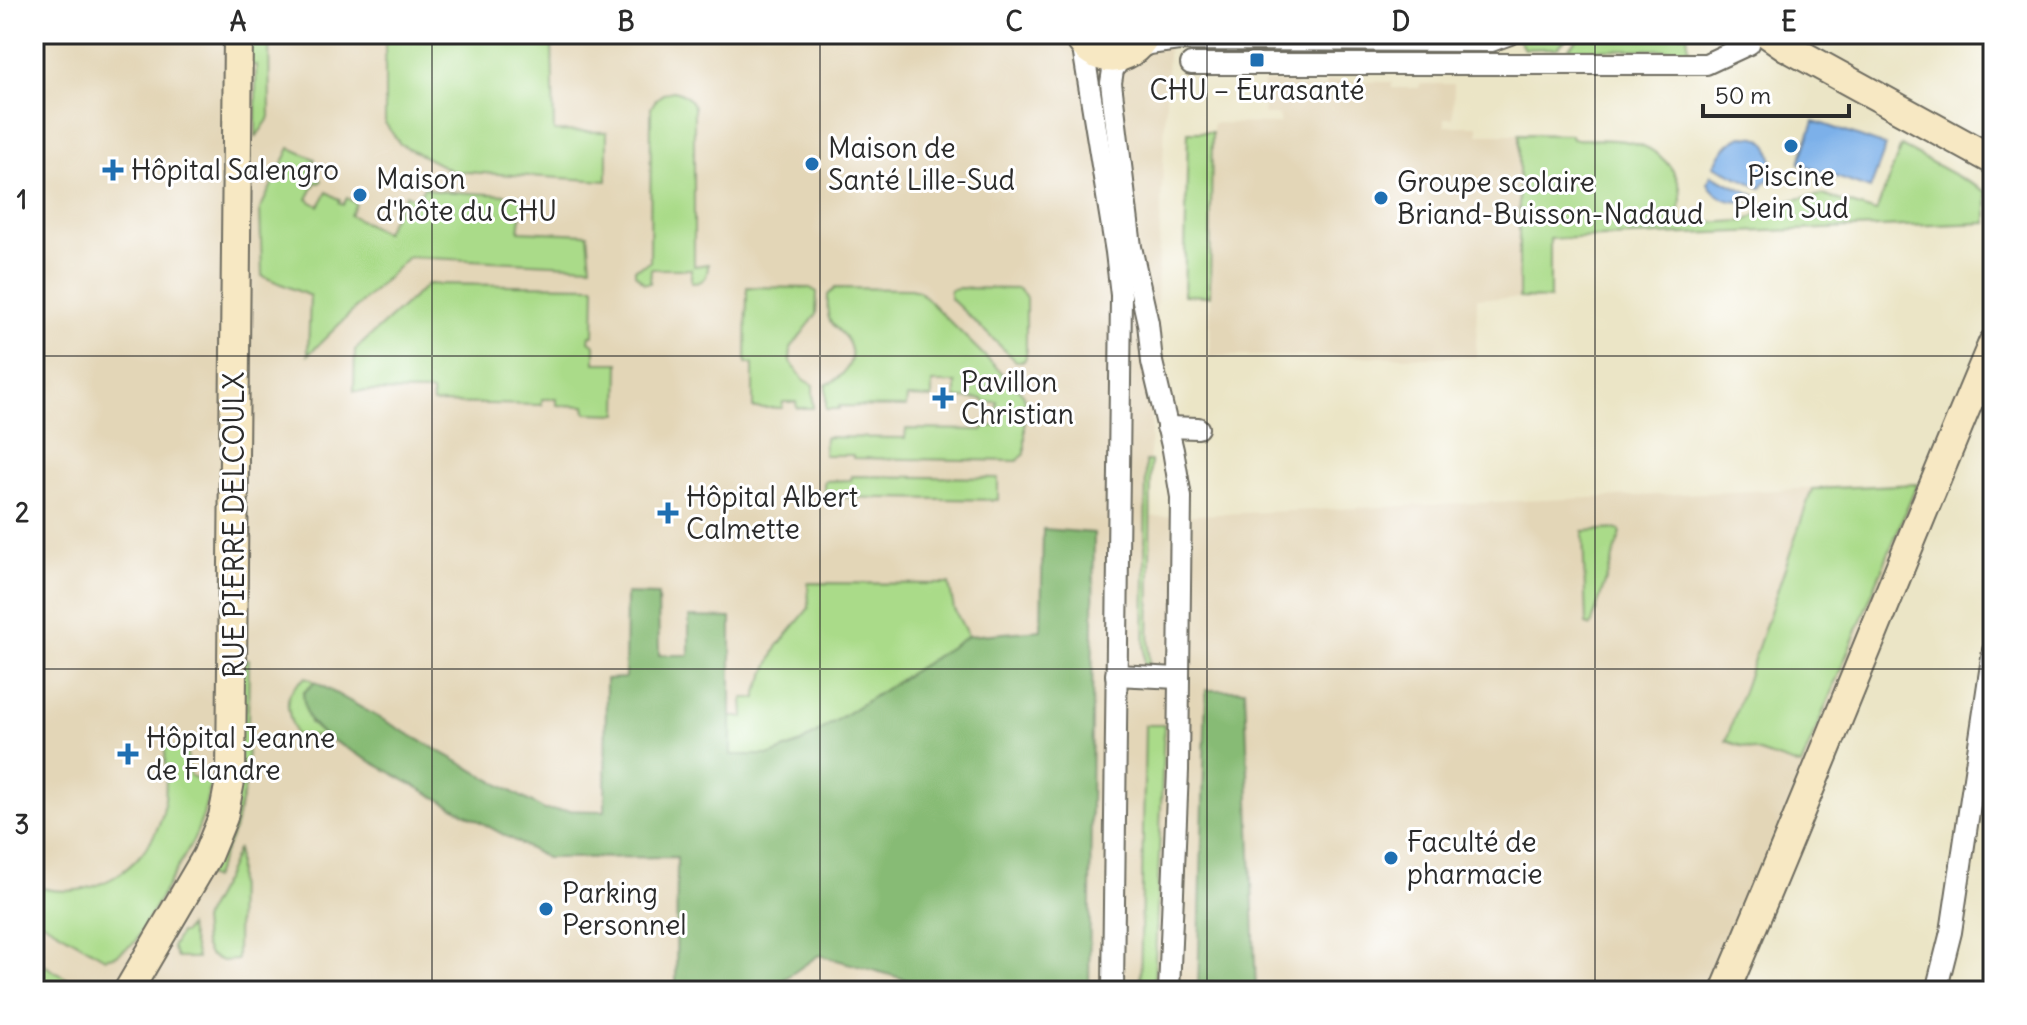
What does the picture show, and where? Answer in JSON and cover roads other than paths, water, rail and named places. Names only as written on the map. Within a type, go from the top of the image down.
[{"type":"street","name":"RUE PIERRE DELCOULX","points":[[128,991],[207,856],[223,817],[231,776],[238,34]]},
{"type":"street","points":[[1079,38],[1088,50],[1112,58],[1134,47],[1179,40],[1491,41],[1510,34]]},
{"type":"street","points":[[1079,38],[1121,295],[1113,991]]},
{"type":"street","points":[[1191,64],[1706,64],[1765,40],[1993,160]]},
{"type":"street","points":[[1134,47],[1115,64],[1111,83],[1131,247],[1181,497],[1178,770],[1169,991]]},
{"type":"street","points":[[1725,991],[1983,396],[1993,343]]},
{"type":"street","points":[[1167,427],[1198,428]]},
{"type":"street","points":[[1936,991],[1951,932],[1993,651]]},
{"type":"street","points":[[1116,675],[1178,678]]},
{"type":"water","points":[[1814,121],[1886,146],[1870,189],[1799,164]]},
{"type":"water","points":[[1742,136],[1761,140],[1769,148],[1771,172],[1761,188],[1714,166],[1725,148]]},
{"type":"water","points":[[1711,175],[1756,196],[1743,201],[1723,198],[1708,183]]},
{"type":"place","name":"CHU – Eurasanté","points":[[1257,60]]},
{"type":"place","name":"Piscine Plein Sud","points":[[1791,146]]},
{"type":"place","name":"Maison de Santé Lille-Sud","points":[[812,164]]},
{"type":"place","name":"Hôpital Salengro","points":[[113,170]]},
{"type":"place","name":"Maison d'hôte du CHU","points":[[360,195]]},
{"type":"place","name":"Groupe scolaire Briand-Buisson-Nadaud","points":[[1381,198]]},
{"type":"place","name":"Pavillon Christian","points":[[943,398]]},
{"type":"place","name":"Hôpital Albert Calmette","points":[[668,513]]},
{"type":"place","name":"Hôpital Jeanne de Flandre","points":[[128,754]]},
{"type":"place","name":"Faculté de pharmacie","points":[[1391,858]]},
{"type":"place","name":"Parking Personnel","points":[[546,909]]}]
